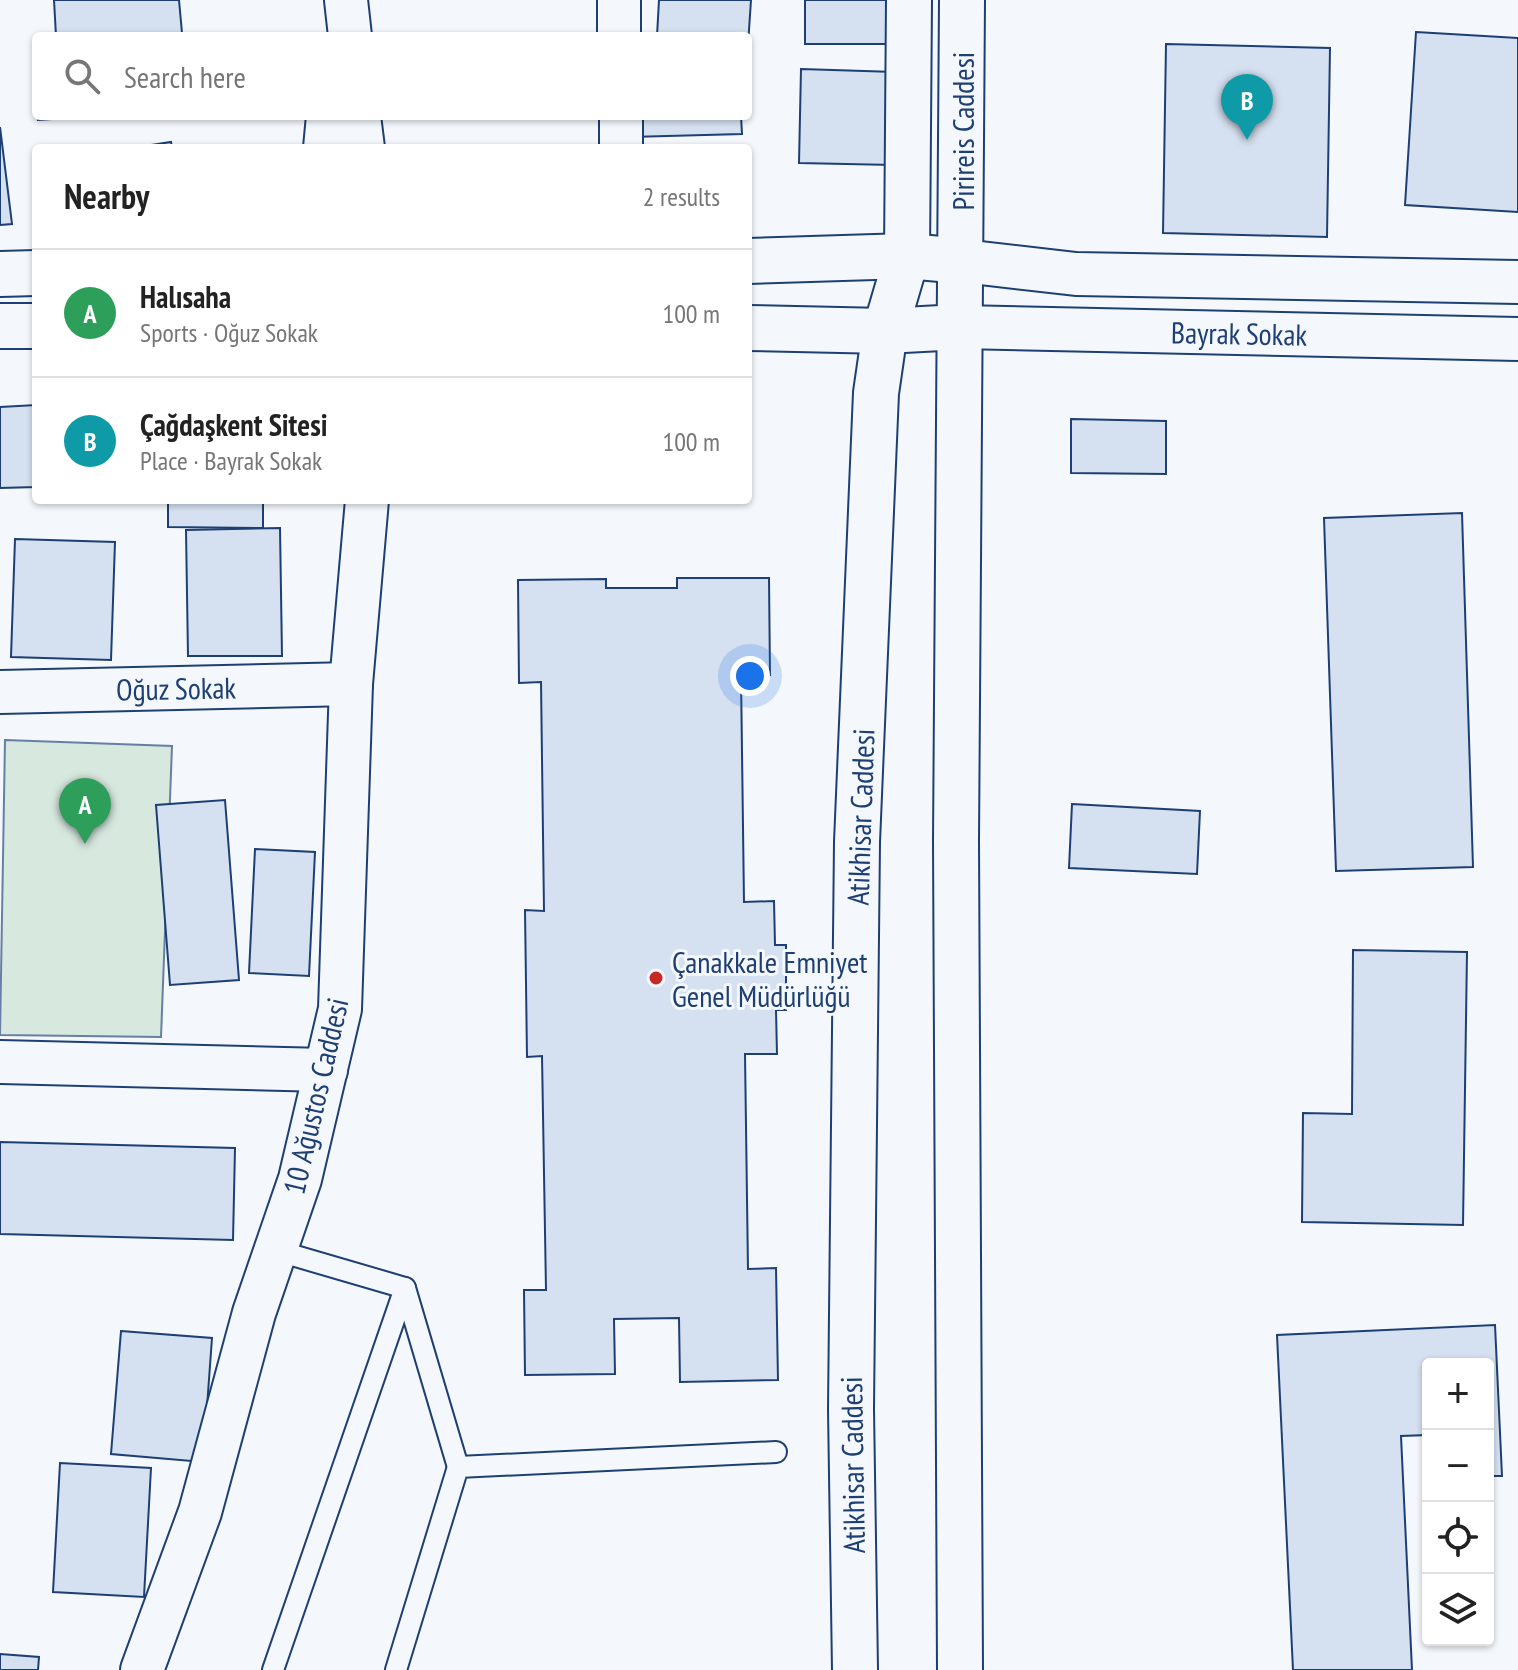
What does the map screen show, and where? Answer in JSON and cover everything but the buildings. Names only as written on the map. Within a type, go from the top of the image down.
[{"type":"main road","name":"Pirireis Caddesi","points":[[907,256],[909,0]]},
{"type":"main road","name":"Pirireis Caddesi","points":[[962,0],[963,261]]},
{"type":"main road","points":[[752,261],[907,256],[963,261],[956,841],[960,1670]]},
{"type":"main road","name":"Atikhisar Caddesi","points":[[855,1670],[851,1409],[857,842],[876,393],[885,331],[907,256]]},
{"type":"main road","points":[[0,274],[32,273]]},
{"type":"main road","points":[[0,326],[32,326]]},
{"type":"main road","points":[[752,328],[885,331],[960,327]]},
{"type":"street","points":[[334,32],[337,0]]},
{"type":"street","points":[[346,0],[350,32]]},
{"type":"street","points":[[619,0],[619,32]]},
{"type":"street","points":[[325,144],[328,120]]},
{"type":"street","points":[[360,120],[362,144]]},
{"type":"street","points":[[621,120],[621,144]]},
{"type":"street","name":"Bayrak Sokak","points":[[963,261],[1076,274],[1518,282]]},
{"type":"street","name":"Bayrak Sokak","points":[[960,327],[1518,339]]},
{"type":"street","name":"10 Ağustos Caddesi","points":[[142,1670],[200,1512],[254,1313],[300,1179],[340,1009],[351,684],[367,504]]},
{"type":"street","name":"Oğuz Sokak","points":[[0,692],[351,684]]},
{"type":"street","points":[[0,1062],[326,1070]]},
{"type":"lane","points":[[275,1250],[405,1288]]},
{"type":"lane","points":[[396,1670],[458,1467],[405,1288]]},
{"type":"lane","points":[[273,1670],[405,1288]]},
{"type":"lane","points":[[458,1467],[776,1452]]},
{"type":"shaded area","points":[[5,740],[172,746],[161,1037],[0,1035]]},
{"type":"place","name":"Çağdaşkent Sitesi","points":[[1247,140]]},
{"type":"place","name":"Halısaha","points":[[85,844]]},
{"type":"place","name":"Çanakkale Emniyet Genel Müdürlüğü","points":[[656,978]]}]
